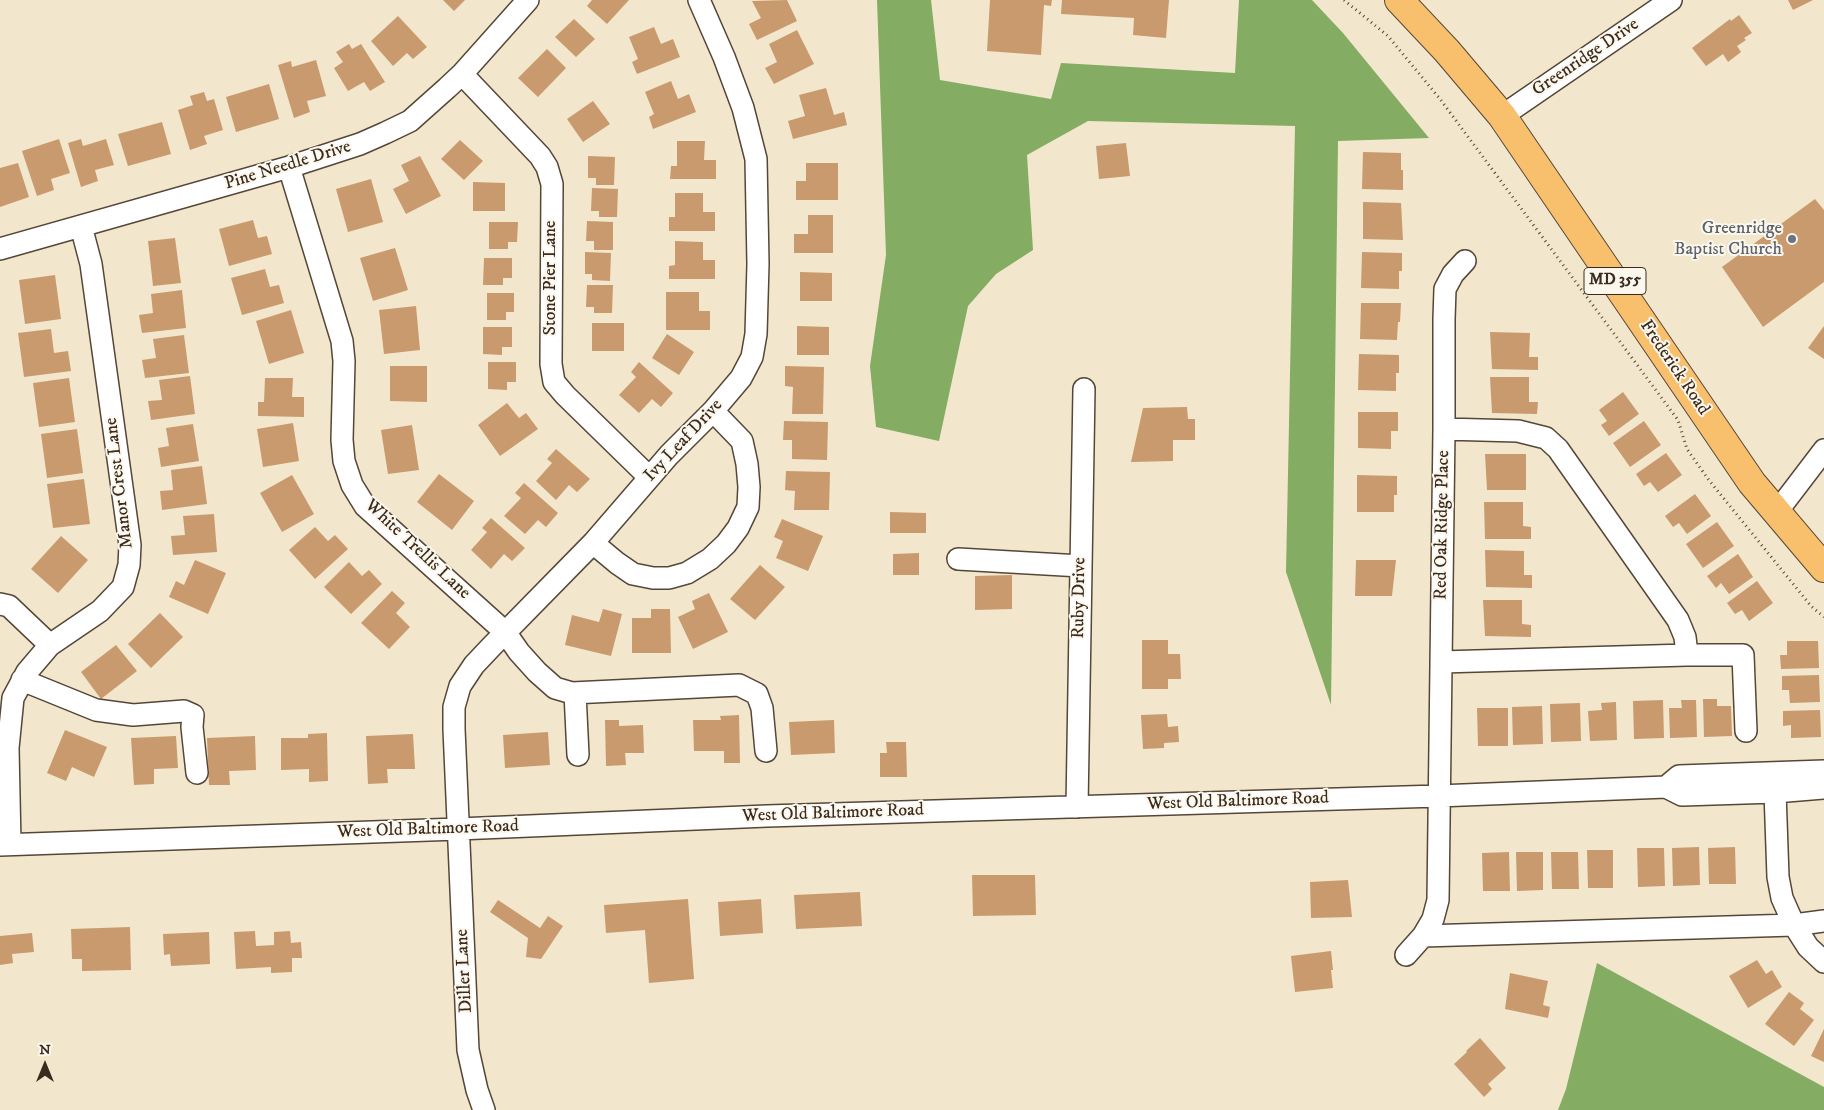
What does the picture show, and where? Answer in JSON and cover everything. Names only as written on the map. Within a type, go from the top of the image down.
[{"type":"main road","name":"Frederick Road","points":[[1399,0],[1447,51],[1502,116],[1747,475],[1776,513],[1824,568]]},
{"type":"street","name":"Pine Needle Drive","points":[[0,249],[289,167],[360,144],[410,120],[462,74],[528,0]]},
{"type":"street","name":"Ivy Leaf Drive","points":[[458,829],[454,707],[460,686],[474,666],[505,632],[593,543],[649,477],[713,412],[741,378],[752,357],[756,334],[758,264],[756,159],[743,108],[699,0]]},
{"type":"street","name":"Greenridge Drive","points":[[1502,116],[1671,0]]},
{"type":"street","name":"Stone Pier Lane","points":[[462,74],[540,156],[547,167],[552,184],[551,364],[554,382],[649,477]]},
{"type":"street","name":"White Trellis Lane","points":[[289,167],[342,342],[344,361],[342,440],[344,461],[352,485],[365,506],[505,632],[519,652],[555,688],[575,692],[739,685],[757,694],[762,708],[766,751]]},
{"type":"street","name":"Manor Crest Lane","points":[[5,844],[4,774],[12,698],[27,672],[50,645],[100,611],[123,586],[129,565],[130,545],[93,274],[81,226]]},
{"type":"street","name":"Red Oak Ridge Place","points":[[1406,955],[1423,936],[1434,919],[1438,900],[1444,319],[1446,290],[1453,274],[1465,261]]},
{"type":"street","name":"Ruby Drive","points":[[1077,807],[1084,389]]},
{"type":"street","points":[[593,543],[616,563],[633,574],[653,578],[669,578],[687,574],[710,559],[726,544],[738,528],[748,507],[747,464],[742,441],[713,412]]},
{"type":"street","points":[[1444,429],[1518,431],[1546,438],[1558,449],[1678,620],[1685,637],[1687,655]]},
{"type":"street","points":[[1776,513],[1824,450]]},
{"type":"street","points":[[958,559],[1081,566]]},
{"type":"street","points":[[0,604],[9,606],[50,645]]},
{"type":"street","points":[[1441,662],[1743,655],[1746,730]]},
{"type":"street","points":[[22,680],[96,710],[133,716],[184,711],[193,716],[192,727],[197,773]]},
{"type":"street","points":[[575,692],[578,755]]},
{"type":"street","name":"West Old Baltimore Road","points":[[1666,787],[1680,776],[1824,771]]},
{"type":"street","name":"West Old Baltimore Road","points":[[5,844],[458,829],[767,816],[1438,796],[1666,787],[1682,795],[1775,792],[1824,788]]},
{"type":"street","points":[[1775,792],[1778,877],[1782,898],[1794,925],[1808,947],[1824,962]]},
{"type":"street","name":"Diller Lane","points":[[458,829],[468,1050],[477,1090],[484,1110]]},
{"type":"street","points":[[1423,936],[1794,925],[1824,921]]},
{"type":"path","points":[[1344,0],[1388,36],[1440,99],[1678,420],[1687,449],[1708,479],[1811,606],[1824,617]]},
{"type":"green space","points":[[877,0],[931,0],[940,80],[1051,99],[1061,63],[1235,73],[1239,0],[1312,0],[1343,33],[1429,138],[1338,141],[1331,705],[1286,572],[1295,126],[1088,121],[1027,155],[1033,250],[996,274],[968,306],[939,441],[876,427],[870,366],[886,255]]},
{"type":"green space","points":[[1597,963],[1824,1087],[1824,1110],[1558,1110],[1566,1089]]},
{"type":"building","points":[[443,0],[465,0],[454,11]]},
{"type":"building","points":[[592,0],[629,0],[607,24],[587,6]]},
{"type":"building","points":[[787,0],[797,21],[757,40],[749,24],[761,18],[752,1]]},
{"type":"building","points":[[990,0],[1052,0],[1051,6],[1044,5],[1041,55],[987,51]]},
{"type":"building","points":[[1062,0],[1169,0],[1166,38],[1133,35],[1134,18],[1061,14]]},
{"type":"building","points":[[1788,0],[1813,0],[1793,10]]},
{"type":"building","points":[[1739,15],[1752,33],[1737,46],[1741,52],[1728,62],[1723,54],[1706,66],[1692,48],[1730,19],[1731,21]]},
{"type":"building","points":[[398,16],[427,47],[413,59],[407,53],[393,66],[371,41]]},
{"type":"building","points":[[574,19],[595,39],[576,57],[555,37]]},
{"type":"building","points":[[654,27],[661,44],[673,39],[680,57],[637,74],[632,62],[638,59],[629,37]]},
{"type":"building","points":[[797,30],[814,64],[774,84],[765,68],[777,62],[769,44]]},
{"type":"building","points":[[349,44],[352,49],[361,44],[385,82],[370,91],[364,82],[348,91],[334,68],[343,62],[336,52]]},
{"type":"building","points":[[547,49],[566,68],[538,97],[518,78]]},
{"type":"building","points":[[316,60],[326,96],[307,101],[310,112],[294,118],[278,65],[291,61],[292,67]]},
{"type":"building","points":[[671,81],[678,99],[689,94],[696,112],[653,129],[649,117],[654,114],[645,92]]},
{"type":"building","points":[[269,84],[279,119],[236,132],[226,97]]},
{"type":"building","points":[[826,88],[834,115],[844,112],[847,125],[793,139],[788,121],[805,116],[799,95]]},
{"type":"building","points":[[204,92],[207,101],[214,99],[223,130],[204,136],[207,144],[190,150],[178,110],[193,105],[190,96]]},
{"type":"building","points":[[593,101],[610,124],[583,142],[567,119]]},
{"type":"building","points":[[162,122],[171,154],[128,166],[118,134]]},
{"type":"building","points":[[59,139],[70,173],[51,179],[54,190],[37,196],[22,151]]},
{"type":"building","points":[[81,139],[83,146],[106,139],[114,165],[95,170],[98,181],[81,187],[68,143]]},
{"type":"building","points":[[460,140],[483,161],[464,180],[441,159]]},
{"type":"building","points":[[677,141],[705,141],[704,160],[716,160],[716,179],[670,179],[671,166],[677,166]]},
{"type":"building","points":[[1126,143],[1130,176],[1099,179],[1096,146]]},
{"type":"building","points":[[1363,152],[1401,153],[1403,190],[1362,189]]},
{"type":"building","points":[[420,156],[441,196],[406,214],[393,189],[409,181],[401,165]]},
{"type":"building","points":[[588,156],[615,157],[614,185],[596,185],[596,178],[588,178]]},
{"type":"building","points":[[18,163],[29,197],[0,207],[0,168]]},
{"type":"building","points":[[806,163],[838,163],[838,200],[796,200],[796,181],[806,181]]},
{"type":"building","points":[[371,179],[383,222],[348,232],[336,189]]},
{"type":"building","points":[[473,182],[505,183],[505,211],[473,211]]},
{"type":"building","points":[[592,188],[618,189],[617,217],[599,217],[599,211],[591,211]]},
{"type":"building","points":[[675,193],[703,193],[703,212],[715,212],[715,231],[669,231],[669,217],[675,217]]},
{"type":"building","name":"Greenridge Baptist Church","points":[[1815,199],[1824,210],[1824,282],[1763,327],[1722,267]]},
{"type":"building","points":[[1363,202],[1401,203],[1403,240],[1363,239]]},
{"type":"building","points":[[808,215],[833,215],[833,253],[794,253],[794,234],[808,234]]},
{"type":"building","points":[[253,220],[258,238],[267,236],[272,254],[229,266],[219,229]]},
{"type":"building","points":[[587,221],[613,222],[613,250],[594,250],[594,241],[586,241]]},
{"type":"building","points":[[489,222],[518,222],[517,242],[508,242],[508,249],[489,249]]},
{"type":"building","points":[[175,238],[181,283],[153,286],[148,241]]},
{"type":"building","points":[[675,241],[703,242],[703,260],[715,260],[715,279],[669,279],[669,266],[675,265]]},
{"type":"building","points":[[395,248],[408,290],[373,301],[360,258]]},
{"type":"building","points":[[585,252],[611,253],[610,281],[592,280],[592,274],[585,274]]},
{"type":"building","points":[[1362,252],[1402,253],[1399,289],[1361,288]]},
{"type":"building","points":[[484,258],[512,258],[512,278],[503,278],[503,285],[483,285]]},
{"type":"building","points":[[265,269],[270,287],[279,285],[284,303],[242,315],[231,278]]},
{"type":"building","points":[[800,272],[832,273],[832,301],[800,301]]},
{"type":"building","points":[[55,275],[61,319],[25,324],[19,280]]},
{"type":"building","points":[[587,285],[613,285],[612,313],[594,313],[594,307],[586,307]]},
{"type":"building","points":[[182,290],[186,328],[142,333],[139,315],[153,313],[151,294]]},
{"type":"building","points":[[666,292],[699,292],[699,311],[710,311],[710,330],[666,330]]},
{"type":"building","points":[[487,293],[514,293],[514,312],[506,312],[506,320],[487,320]]},
{"type":"building","points":[[1361,303],[1401,303],[1397,340],[1360,339]]},
{"type":"building","points":[[416,306],[420,350],[384,354],[379,310]]},
{"type":"building","points":[[291,310],[304,353],[269,364],[256,321]]},
{"type":"building","points":[[592,323],[624,323],[624,351],[592,351]]},
{"type":"building","points":[[797,326],[829,327],[829,355],[797,355]]},
{"type":"building","points":[[1824,326],[1824,359],[1808,348]]},
{"type":"building","points":[[483,327],[512,327],[512,347],[502,347],[502,355],[483,354]]},
{"type":"building","points":[[51,329],[54,353],[68,351],[71,371],[24,377],[18,333]]},
{"type":"building","points":[[1490,332],[1530,333],[1529,357],[1538,357],[1538,370],[1492,369]]},
{"type":"building","points":[[667,334],[694,352],[679,375],[652,358]]},
{"type":"building","points":[[184,335],[189,373],[145,378],[142,360],[156,358],[153,339]]},
{"type":"building","points":[[1359,354],[1399,355],[1396,391],[1358,390]]},
{"type":"building","points":[[488,362],[516,362],[516,382],[507,382],[507,390],[488,389]]},
{"type":"building","points":[[639,362],[673,393],[661,407],[652,399],[639,413],[619,395],[636,377],[631,372]]},
{"type":"building","points":[[390,366],[427,366],[427,402],[390,401]]},
{"type":"building","points":[[785,366],[824,367],[823,414],[792,414],[793,387],[785,386]]},
{"type":"building","points":[[190,376],[195,414],[151,420],[148,401],[162,400],[159,380]]},
{"type":"building","points":[[1490,377],[1529,377],[1529,402],[1538,402],[1537,414],[1492,413]]},
{"type":"building","points":[[69,378],[75,422],[39,427],[33,383]]},
{"type":"building","points":[[265,378],[293,378],[292,397],[304,397],[304,417],[258,416],[258,402],[264,402]]},
{"type":"building","points":[[1623,392],[1639,414],[1609,436],[1601,425],[1607,421],[1599,410]]},
{"type":"building","points":[[507,403],[519,418],[526,413],[538,429],[500,456],[478,425]]},
{"type":"building","points":[[1187,407],[1188,419],[1195,419],[1195,440],[1173,440],[1173,461],[1131,462],[1143,408]]},
{"type":"building","points":[[1358,412],[1398,412],[1398,431],[1391,431],[1391,449],[1358,448]]},
{"type":"building","points":[[784,421],[828,422],[827,460],[792,459],[792,440],[783,440]]},
{"type":"building","points":[[1644,421],[1661,445],[1630,467],[1613,443]]},
{"type":"building","points":[[293,423],[299,461],[263,467],[257,429]]},
{"type":"building","points":[[193,424],[199,461],[161,467],[158,448],[169,446],[166,428]]},
{"type":"building","points":[[412,425],[419,470],[388,474],[381,430]]},
{"type":"building","points":[[77,429],[83,473],[47,478],[41,434]]},
{"type":"building","points":[[556,449],[590,479],[577,492],[569,485],[556,500],[536,481],[552,463],[547,459]]},
{"type":"building","points":[[1666,453],[1682,475],[1658,492],[1650,482],[1644,486],[1636,474]]},
{"type":"building","points":[[1485,454],[1526,454],[1526,490],[1487,490]]},
{"type":"building","points":[[202,466],[207,504],[162,510],[160,491],[173,490],[171,470]]},
{"type":"building","points":[[786,471],[830,472],[829,510],[794,510],[795,491],[785,490]]},
{"type":"building","points":[[439,474],[474,501],[452,530],[417,502]]},
{"type":"building","points":[[292,475],[314,514],[282,532],[260,493]]},
{"type":"building","points":[[1357,475],[1397,476],[1397,495],[1394,495],[1394,512],[1357,512]]},
{"type":"building","points":[[84,479],[90,524],[53,528],[47,484]]},
{"type":"building","points":[[524,483],[558,513],[546,527],[538,520],[525,534],[504,516],[521,498],[515,493]]},
{"type":"building","points":[[1695,494],[1711,516],[1687,534],[1679,523],[1673,527],[1665,516]]},
{"type":"building","points":[[1484,502],[1523,502],[1523,526],[1531,527],[1531,539],[1485,539]]},
{"type":"building","points":[[890,512],[926,513],[926,533],[890,533]]},
{"type":"building","points":[[214,514],[217,552],[173,555],[171,536],[185,535],[183,516]]},
{"type":"building","points":[[491,518],[525,548],[512,561],[504,554],[491,569],[471,550],[487,532],[482,528]]},
{"type":"building","points":[[782,519],[823,536],[808,571],[776,558],[783,541],[774,537]]},
{"type":"building","points":[[1717,522],[1734,546],[1703,568],[1686,544]]},
{"type":"building","points":[[315,527],[328,541],[335,535],[348,549],[315,579],[289,550]]},
{"type":"building","points":[[61,536],[88,560],[58,593],[31,569]]},
{"type":"building","points":[[1485,550],[1524,551],[1524,575],[1532,575],[1532,588],[1486,587]]},
{"type":"building","points":[[919,553],[919,575],[893,575],[893,554]]},
{"type":"building","points":[[1738,554],[1753,577],[1729,594],[1721,583],[1716,588],[1707,576]]},
{"type":"building","points":[[195,560],[226,573],[208,614],[169,597],[176,581],[184,585]]},
{"type":"building","points":[[1356,560],[1396,560],[1392,596],[1355,596]]},
{"type":"building","points":[[349,562],[362,576],[369,570],[382,584],[351,614],[324,587]]},
{"type":"building","points":[[760,565],[785,587],[755,620],[730,599]]},
{"type":"building","points":[[1012,575],[1012,609],[975,610],[975,576]]},
{"type":"building","points":[[1757,581],[1773,603],[1749,621],[1742,610],[1735,614],[1727,603]]},
{"type":"building","points":[[392,591],[405,603],[396,613],[410,627],[389,649],[361,623]]},
{"type":"building","points":[[709,593],[728,632],[693,649],[678,617],[695,609],[692,601]]},
{"type":"building","points":[[1483,600],[1522,600],[1522,624],[1531,625],[1531,637],[1485,636]]},
{"type":"building","points":[[603,609],[622,614],[611,656],[565,645],[572,615],[599,622]]},
{"type":"building","points":[[651,609],[670,609],[671,653],[632,653],[632,618],[651,618]]},
{"type":"building","points":[[160,613],[183,637],[151,668],[128,644]]},
{"type":"building","points":[[1142,640],[1168,640],[1168,654],[1180,654],[1181,679],[1168,679],[1168,689],[1142,689]]},
{"type":"building","points":[[1787,641],[1818,641],[1819,668],[1781,669],[1780,655],[1787,655]]},
{"type":"building","points":[[116,645],[137,671],[101,699],[81,672]]},
{"type":"building","points":[[1819,675],[1820,702],[1790,703],[1789,690],[1782,690],[1782,676]]},
{"type":"building","points":[[1703,699],[1717,699],[1717,706],[1731,706],[1732,736],[1704,737]]},
{"type":"building","points":[[1663,700],[1664,738],[1634,739],[1633,701]]},
{"type":"building","points":[[1681,700],[1696,700],[1697,737],[1670,738],[1669,708],[1682,708]]},
{"type":"building","points":[[1616,702],[1617,740],[1590,741],[1588,711],[1602,710],[1601,703]]},
{"type":"building","points":[[1580,703],[1581,741],[1551,742],[1550,704]]},
{"type":"building","points":[[1542,706],[1543,744],[1513,745],[1512,707]]},
{"type":"building","points":[[1477,708],[1508,708],[1508,746],[1478,746]]},
{"type":"building","points":[[1820,710],[1821,737],[1791,738],[1791,725],[1783,726],[1783,711]]},
{"type":"building","points":[[1167,714],[1168,727],[1178,726],[1179,742],[1164,743],[1164,748],[1143,749],[1141,715]]},
{"type":"building","points":[[739,715],[740,763],[724,763],[724,751],[694,751],[693,720],[721,720],[720,716]]},
{"type":"building","points":[[605,720],[619,720],[619,726],[643,725],[644,753],[625,753],[626,765],[606,766]]},
{"type":"building","points":[[834,720],[835,753],[791,755],[789,722]]},
{"type":"building","points":[[65,730],[107,747],[94,777],[72,767],[66,781],[47,773]]},
{"type":"building","points":[[548,732],[550,765],[505,768],[503,735]]},
{"type":"building","points":[[327,733],[328,781],[309,782],[309,769],[281,770],[281,738],[308,738],[308,734]]},
{"type":"building","points":[[413,734],[415,769],[387,769],[388,783],[368,784],[366,736]]},
{"type":"building","points":[[176,736],[178,768],[154,769],[154,784],[134,785],[131,738]]},
{"type":"building","points":[[255,736],[256,770],[229,771],[230,785],[209,785],[207,738]]},
{"type":"building","points":[[886,742],[906,742],[907,777],[880,777],[880,753],[887,753]]},
{"type":"building","points":[[1699,847],[1700,885],[1673,886],[1672,848]]},
{"type":"building","points":[[1735,847],[1736,884],[1709,884],[1708,848]]},
{"type":"building","points":[[1637,848],[1664,848],[1665,886],[1638,887]]},
{"type":"building","points":[[1587,850],[1613,850],[1613,888],[1588,888]]},
{"type":"building","points":[[1509,852],[1510,891],[1483,891],[1482,853]]},
{"type":"building","points":[[1516,852],[1543,852],[1543,890],[1517,891]]},
{"type":"building","points":[[1551,852],[1578,852],[1579,889],[1552,889]]},
{"type":"building","points":[[972,875],[1035,875],[1036,915],[973,916]]},
{"type":"building","points":[[1348,880],[1352,917],[1311,918],[1310,882]]},
{"type":"building","points":[[860,892],[862,926],[796,929],[794,895]]},
{"type":"building","points":[[688,899],[694,979],[649,983],[645,930],[606,933],[604,905]]},
{"type":"building","points":[[761,899],[763,933],[720,936],[718,902]]},
{"type":"building","points":[[498,900],[540,928],[548,916],[563,926],[541,959],[526,957],[528,938],[490,912]]},
{"type":"building","points":[[130,927],[131,970],[82,971],[82,959],[72,959],[71,929]]},
{"type":"building","points":[[255,931],[256,946],[274,945],[274,932],[290,931],[291,943],[301,942],[302,958],[292,958],[292,972],[271,973],[271,967],[236,969],[234,932]]},
{"type":"building","points":[[209,932],[210,964],[171,966],[170,954],[164,955],[163,934]]},
{"type":"building","points":[[32,933],[34,952],[12,954],[13,963],[0,965],[0,936]]},
{"type":"building","points":[[1331,951],[1333,988],[1295,992],[1291,956]]},
{"type":"building","points":[[1757,960],[1766,974],[1772,970],[1782,987],[1748,1008],[1729,976]]},
{"type":"building","points":[[1510,973],[1548,981],[1543,1005],[1550,1007],[1548,1018],[1505,1009]]},
{"type":"building","points":[[1789,992],[1804,1003],[1800,1009],[1814,1020],[1794,1046],[1765,1024]]},
{"type":"building","points":[[1824,1029],[1824,1062],[1811,1056]]},
{"type":"building","points":[[1480,1038],[1506,1068],[1488,1084],[1492,1089],[1484,1097],[1454,1064]]},
{"type":"place","name":"Greenridge Baptist Church","points":[[1792,239]]}]
